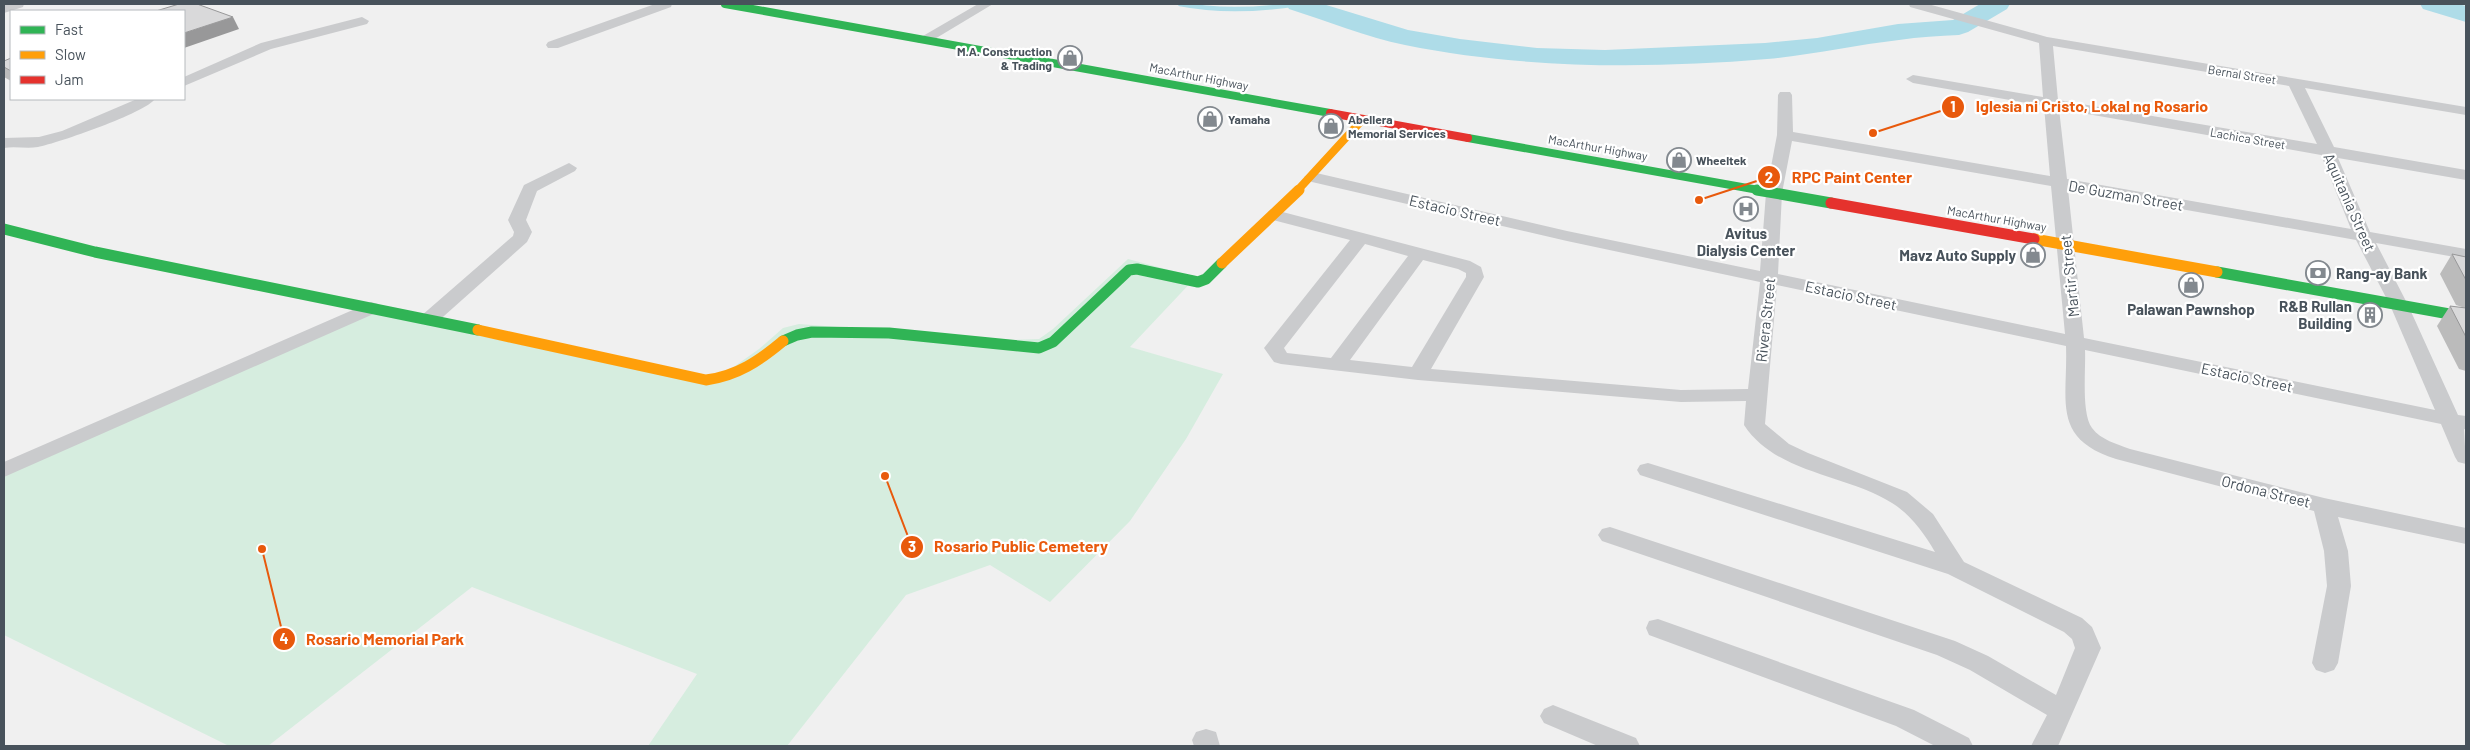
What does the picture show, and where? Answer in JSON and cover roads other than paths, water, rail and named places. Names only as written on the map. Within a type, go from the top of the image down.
[{"type":"main road","name":"MacArthur Highway","points":[[725,4],[2466,317]]},
{"type":"main road","points":[[4,229],[95,252],[557,346],[706,380],[717,380],[738,374],[750,368],[785,339],[806,333],[884,331],[939,334],[1036,349],[1053,342],[1126,271],[1138,269],[1193,282],[1204,281],[1275,215],[1312,177],[1363,119]]},
{"type":"street","points":[[4,9],[18,4]]},
{"type":"street","points":[[552,45],[666,4]]},
{"type":"street","points":[[923,40],[987,4]]},
{"type":"street","name":"Bernal Street","points":[[1915,4],[2046,41],[2466,111]]},
{"type":"street","points":[[185,82],[266,46],[362,21]]},
{"type":"street","name":"Martir Street","points":[[2046,41],[2049,102],[2057,183],[2066,244],[2076,341],[2078,421]]},
{"type":"street","name":"Lachica Street","points":[[1912,79],[2466,175]]},
{"type":"street","name":"Aquitania Street","points":[[2296,83],[2328,152],[2363,236],[2457,421],[2466,457]]},
{"type":"street","name":"Rivera Street","points":[[1785,96],[1786,135],[1774,193],[1769,279],[1754,425],[1760,434],[1796,455],[1879,487],[1900,498],[1929,522],[1956,568]]},
{"type":"street","points":[[4,143],[30,143],[48,140],[100,121],[146,100]]},
{"type":"street","name":"De Guzman Street","points":[[1786,135],[2466,254]]},
{"type":"street","points":[[428,320],[521,238],[523,232],[517,218],[530,188],[569,168]]},
{"type":"street","name":"Estacio Street","points":[[1312,177],[1567,236],[2457,421]]},
{"type":"street","points":[[1275,215],[1472,268],[1476,275],[1418,374]]},
{"type":"street","points":[[1361,237],[1274,348],[1278,355],[1288,360],[1418,374],[1681,396],[1757,395]]},
{"type":"street","points":[[1337,364],[1419,253]]},
{"type":"street","points":[[4,470],[371,308]]},
{"type":"street","name":"Ordona Street","points":[[2078,421],[2086,434],[2094,442],[2124,454],[2324,506],[2466,536]]},
{"type":"street","points":[[1648,470],[1956,568],[2073,625],[2083,634],[2088,648],[2062,711],[2045,746]]},
{"type":"street","points":[[2324,506],[2336,551],[2339,586],[2325,663]]},
{"type":"street","points":[[1610,535],[1946,648],[1979,663],[2062,711]]},
{"type":"street","points":[[1658,628],[1905,718],[1959,746]]},
{"type":"street","points":[[1553,716],[1626,746]]},
{"type":"waterway","points":[[1180,4],[1195,7],[1239,9],[1298,4]]},
{"type":"waterway","points":[[1298,4],[1404,37],[1460,47],[1537,56],[1605,58],[1765,51],[1817,46],[1898,32],[1959,27],[1998,4]]},
{"type":"waterway","points":[[2432,4],[2466,14]]},
{"type":"place","name":"M.A. Construction & Trading","points":[[1070,58]]},
{"type":"place","name":"Yamaha","points":[[1210,119]]},
{"type":"place","name":"Abellera Memorial Services","points":[[1331,126]]},
{"type":"place","name":"Iglesia ni Cristo, Lokal ng Rosario","points":[[1873,133]]},
{"type":"place","name":"Wheeltek","points":[[1679,160]]},
{"type":"place","name":"RPC Paint Center","points":[[1699,200]]},
{"type":"place","name":"Avitus Dialysis Center","points":[[1746,209]]},
{"type":"place","name":"Mavz Auto Supply","points":[[2033,255]]},
{"type":"place","name":"Rang-ay Bank","points":[[2318,273]]},
{"type":"place","name":"Palawan Pawnshop","points":[[2191,285]]},
{"type":"place","name":"R&B Rullan Building","points":[[2370,315]]},
{"type":"place","name":"Rosario Public Cemetery","points":[[885,476]]},
{"type":"place","name":"Rosario Memorial Park","points":[[262,549]]}]
